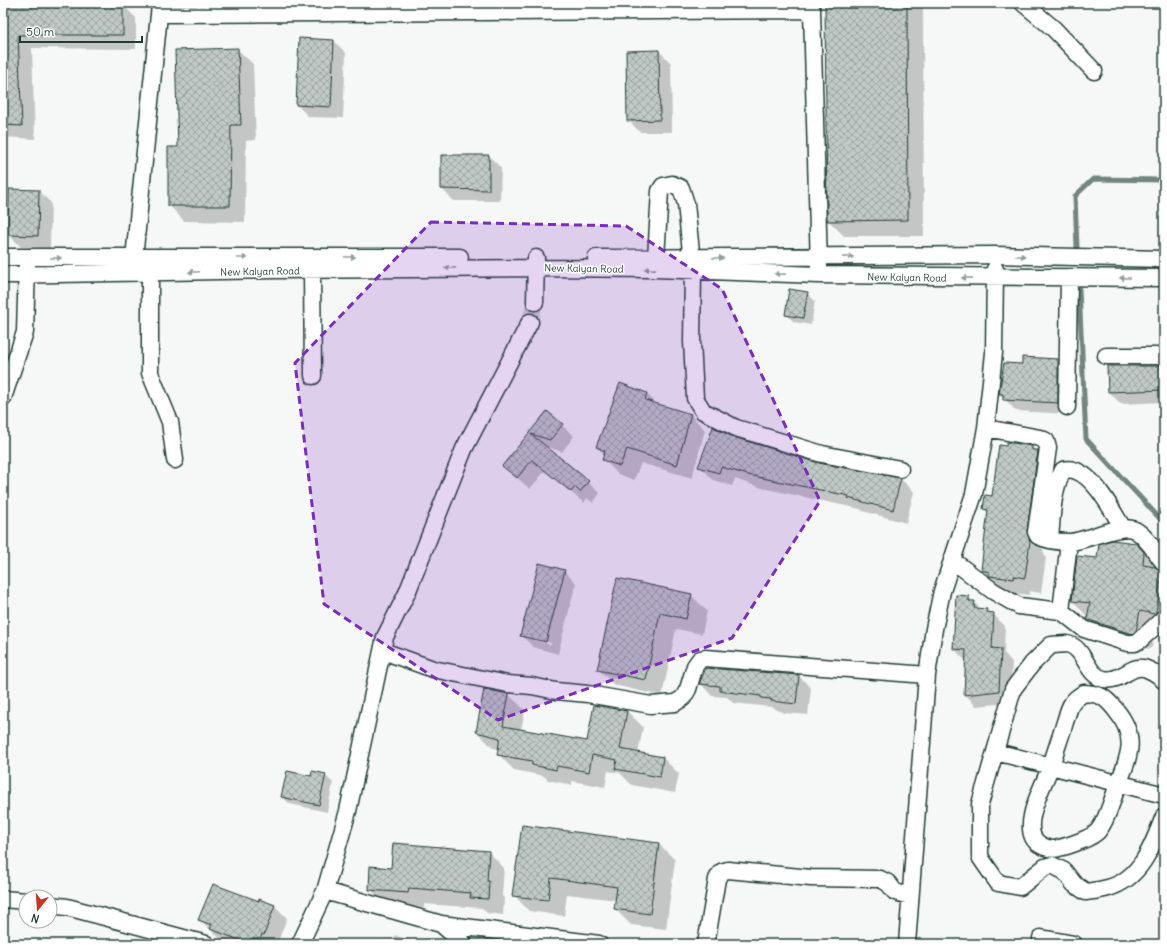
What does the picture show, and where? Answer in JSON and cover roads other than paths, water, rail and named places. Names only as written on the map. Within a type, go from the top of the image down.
[{"type":"street","points":[[1023,3],[1054,29],[1094,71]]},
{"type":"street","points":[[133,265],[159,8],[812,6],[819,275]]},
{"type":"street","points":[[656,258],[660,191],[663,186],[672,184],[681,188],[685,197],[693,265],[692,342],[695,398],[703,411],[736,428],[822,454],[900,469]]},
{"type":"street","points":[[907,944],[927,675],[942,591],[974,494],[986,428],[994,353],[995,256]]},
{"type":"street","name":"New Kalyan Road","points":[[536,262],[656,258],[693,265],[818,257],[995,256],[1164,260]]},
{"type":"street","points":[[3,257],[27,257],[133,265]]},
{"type":"street","points":[[3,398],[25,332],[27,257]]},
{"type":"street","points":[[536,262],[536,302]]},
{"type":"street","name":"New Kalyan Road","points":[[133,265],[536,262],[693,265],[819,275],[995,278],[1164,278]]},
{"type":"street","points":[[311,263],[313,376]]},
{"type":"street","points":[[3,275],[27,275],[133,265]]},
{"type":"street","points":[[150,266],[150,373],[170,422],[175,460]]},
{"type":"street","points":[[1067,407],[1069,278]]},
{"type":"street","points":[[300,944],[325,891],[348,811],[385,637],[410,587],[464,449],[530,322]]},
{"type":"street","points":[[1106,356],[1164,356]]},
{"type":"street","points":[[986,428],[1040,438],[1046,441],[1048,448],[1036,532],[1038,536],[1050,540],[1069,542],[1123,528],[1133,529],[1142,535],[1164,563]]},
{"type":"street","points":[[1050,540],[1057,481],[1064,470],[1070,468],[1078,471],[1098,488],[1123,528]]},
{"type":"street","points":[[1061,611],[1069,542]]},
{"type":"street","points":[[952,560],[993,591],[1019,606],[1061,611],[1084,629],[1127,642],[1135,643],[1140,640],[1164,618]]},
{"type":"street","points":[[1164,681],[1159,676],[1143,667],[1134,668],[1101,687],[1084,693],[1076,698],[1070,706],[1051,766],[1037,798],[1031,822],[1032,833],[1036,842],[1043,847],[1056,849],[1066,847],[1097,833],[1105,821],[1130,748],[1128,729],[1122,718],[1108,700],[1101,687],[1095,675],[1078,651],[1068,644],[1051,645],[1032,664],[1013,689],[980,804],[980,857],[998,883],[1020,887],[1045,868],[1052,865],[1064,871],[1074,884],[1086,892],[1109,888],[1124,880],[1158,851],[1164,816]]},
{"type":"street","points":[[383,652],[433,669],[508,684],[588,694],[651,705],[675,703],[683,698],[688,689],[695,666],[700,659],[705,658],[927,675]]},
{"type":"street","points":[[996,752],[1164,795]]},
{"type":"street","points":[[1052,865],[1056,849]]},
{"type":"street","points":[[706,944],[717,879],[721,872],[728,870],[811,878],[880,879],[888,883],[895,892],[910,896]]},
{"type":"street","points":[[325,891],[441,924],[599,944]]},
{"type":"street","points":[[3,898],[18,900]]},
{"type":"street","points":[[58,905],[206,944]]},
{"type":"street","points":[[441,924],[464,944]]},
{"type":"street","points":[[1041,938],[1074,944]]},
{"type":"waterway","points":[[1077,248],[1075,196],[1093,179],[1164,180]]},
{"type":"waterway","points":[[1079,289],[1086,439],[1164,523]]},
{"type":"tunnel","points":[[530,322],[535,302]]}]
